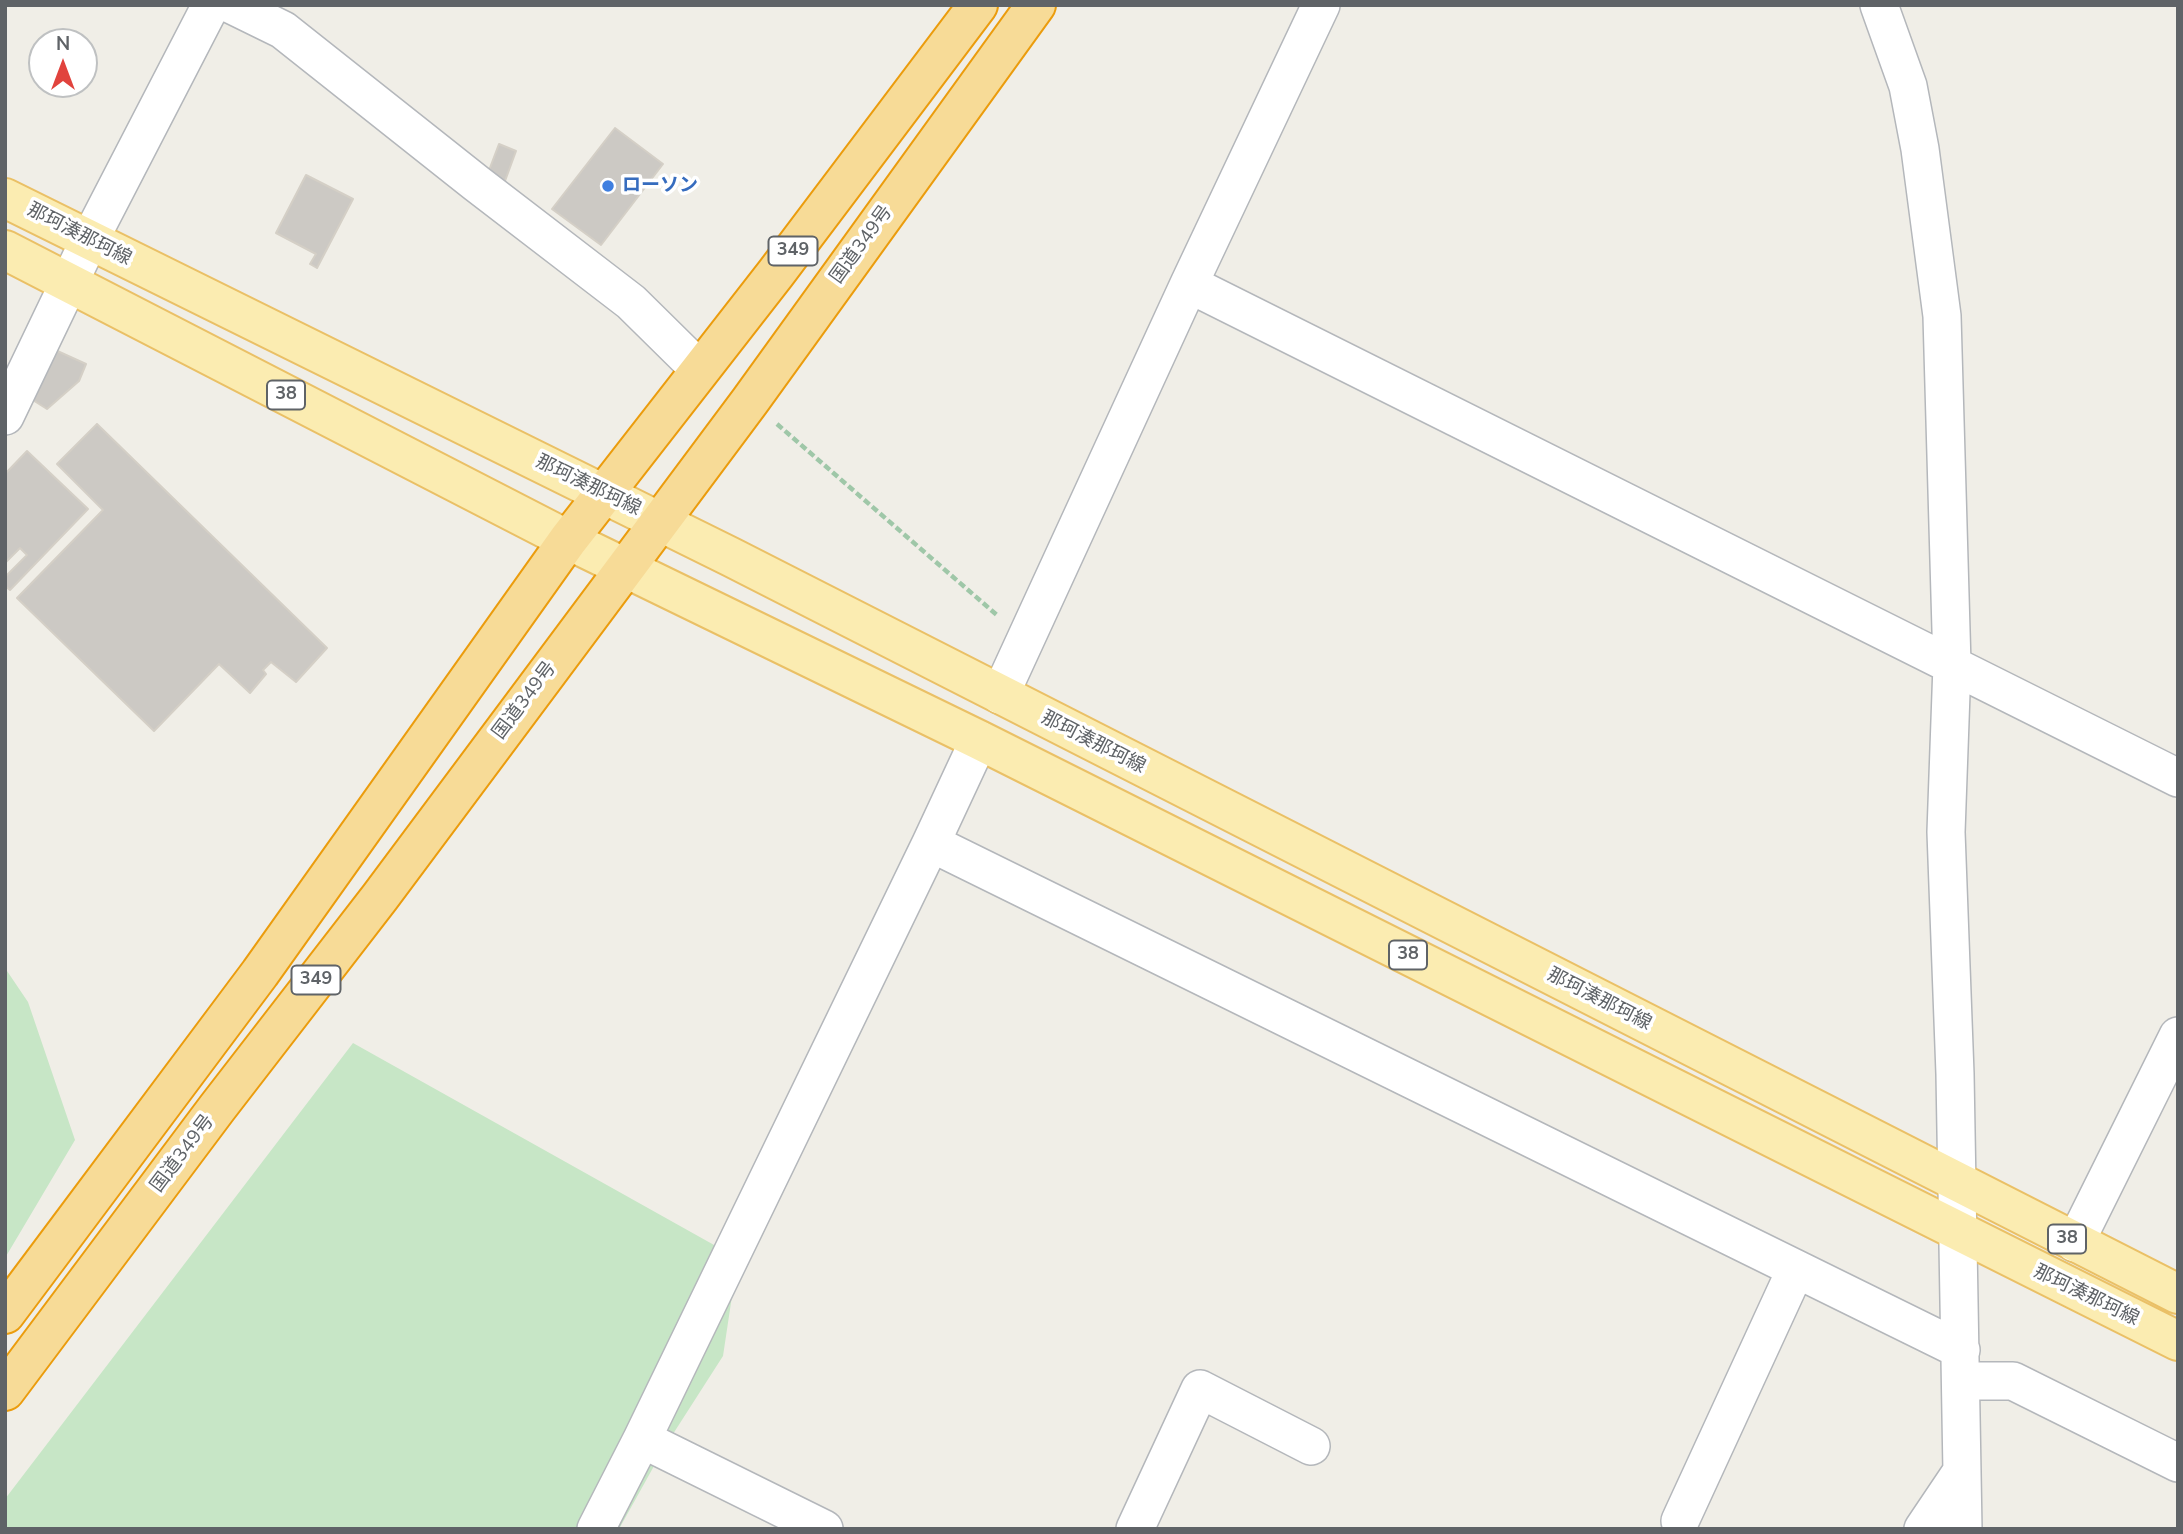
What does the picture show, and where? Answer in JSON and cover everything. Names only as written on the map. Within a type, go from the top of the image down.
[{"type":"highway","name":"349","points":[[5,1314],[268,962],[568,540],[701,370],[978,5]]},
{"type":"highway","name":"国道349号","points":[[5,1391],[380,897],[660,522],[1036,5]]},
{"type":"main road","name":"那珂湊那珂線","points":[[5,198],[603,493],[2178,1294]]},
{"type":"main road","name":"那珂湊那珂線","points":[[5,250],[568,540],[979,740],[2178,1341]]},
{"type":"street","points":[[5,416],[89,241],[211,5]]},
{"type":"street","points":[[232,5],[283,30],[631,302],[701,370]]},
{"type":"street","points":[[1000,695],[1321,5]]},
{"type":"street","points":[[1879,5],[1910,99],[1920,149],[1942,316],[1952,665],[1946,832],[1959,1232],[1963,1529]]},
{"type":"street","points":[[1189,284],[2178,778]]},
{"type":"street","points":[[596,1529],[932,843],[979,740]]},
{"type":"street","points":[[932,843],[1796,1269],[1961,1366],[2013,1381],[2178,1463]]},
{"type":"street","points":[[2075,1243],[2178,1036]]},
{"type":"street","points":[[1680,1521],[1796,1269]]},
{"type":"street","points":[[1135,1529],[1200,1389],[1311,1446]]},
{"type":"street","points":[[642,1439],[824,1529]]},
{"type":"street","points":[[1923,1529],[1962,1471]]},
{"type":"path","points":[[750,401],[1025,639]]},
{"type":"green space","points":[[5,968],[28,1002],[75,1140],[5,1258]]},
{"type":"green space","points":[[353,1043],[723,1250],[730,1269],[732,1296],[723,1356],[664,1448],[619,1529],[5,1529],[5,1499]]},
{"type":"building","name":"ローソン","points":[[615,128],[663,164],[601,245],[552,209]]},
{"type":"building","points":[[499,144],[516,151],[505,181],[488,173]]},
{"type":"building","points":[[306,175],[353,199],[317,268],[310,264],[316,254],[276,233]]},
{"type":"building","points":[[53,349],[86,364],[79,381],[47,409],[28,397]]},
{"type":"building","points":[[97,424],[327,648],[296,682],[271,662],[263,670],[266,674],[250,693],[219,664],[154,731],[17,598],[103,510],[57,464]]},
{"type":"building","points":[[27,451],[88,509],[10,590],[5,586],[5,577],[27,555],[20,548],[5,563],[5,474]]},
{"type":"place","name":"ローソン","points":[[608,186]]}]
